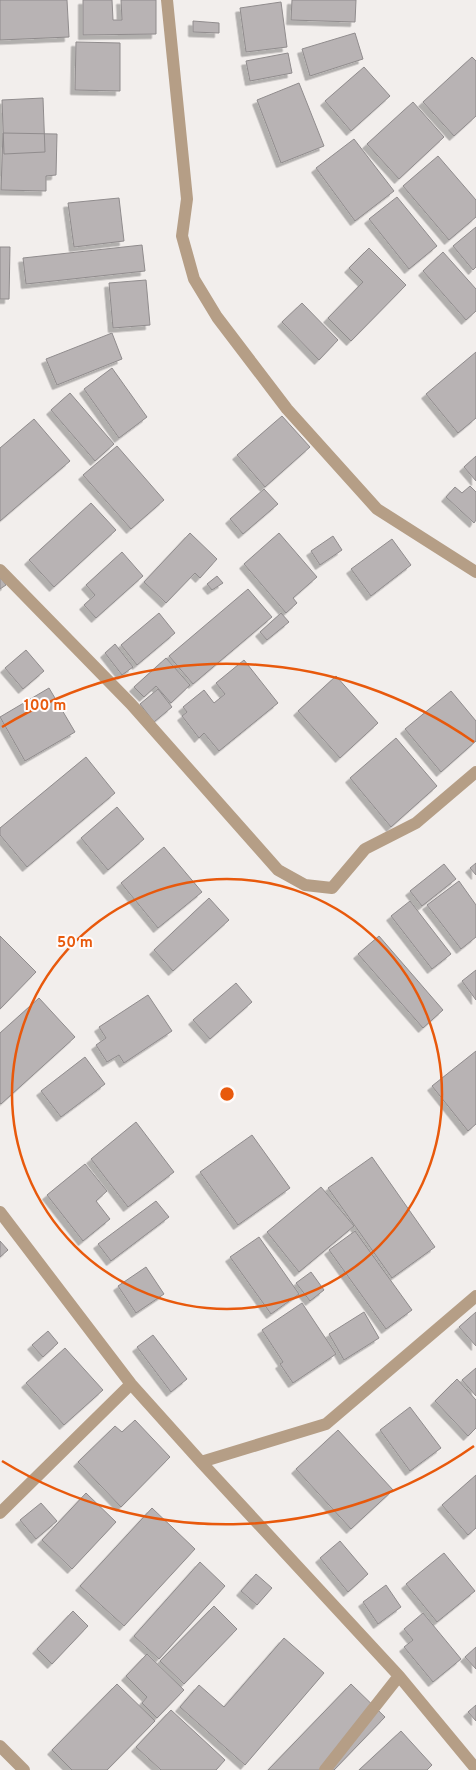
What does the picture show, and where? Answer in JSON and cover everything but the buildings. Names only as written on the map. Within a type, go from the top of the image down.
[{"type":"street","points":[[167,0],[187,200],[182,236],[194,279],[217,317],[287,409],[377,510],[476,572]]},
{"type":"street","points":[[0,570],[132,704],[278,870],[305,884],[332,888],[366,849],[416,823],[476,772]]},
{"type":"street","points":[[0,1212],[131,1384],[399,1676],[476,1769]]},
{"type":"street","points":[[201,1462],[326,1424],[476,1296]]},
{"type":"street","points":[[0,1513],[131,1384]]},
{"type":"street","points":[[325,1770],[399,1676]]},
{"type":"street","points":[[0,1746],[24,1770]]}]
